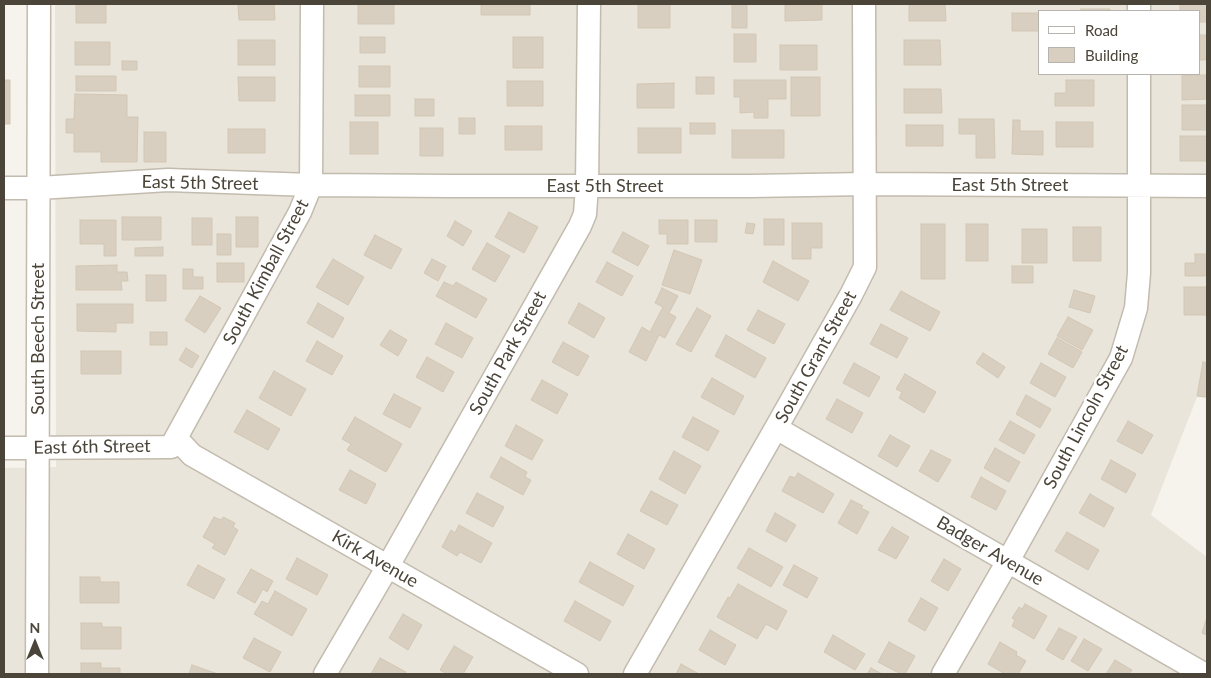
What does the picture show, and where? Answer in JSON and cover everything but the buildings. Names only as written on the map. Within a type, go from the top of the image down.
[{"type":"street","name":"South Beech Street","points":[[37,674],[40,4]]},
{"type":"street","name":"South Kimball Street","points":[[176,438],[300,212],[311,185],[312,4]]},
{"type":"street","name":"South Park Street","points":[[324,674],[388,566],[585,214],[590,4]]},
{"type":"street","name":"South Grant Street","points":[[635,674],[852,295],[865,267],[864,4]]},
{"type":"street","name":"South Lincoln Street","points":[[943,674],[1121,358],[1136,308],[1139,273],[1139,75]]},
{"type":"street","name":"East 5th Street","points":[[4,188],[39,188],[168,180],[311,185],[866,184],[1207,186]]},
{"type":"street","name":"Badger Avenue","points":[[776,428],[1204,674]]},
{"type":"street","name":"East 6th Street","points":[[4,448],[171,447],[176,438]]},
{"type":"street","name":"Kirk Avenue","points":[[176,438],[192,455],[578,674]]},
{"type":"shaded area","points":[[55,4],[1207,4],[1207,398],[1197,397],[1151,515],[1207,557],[1207,674],[4,674],[4,468],[56,467]]}]
